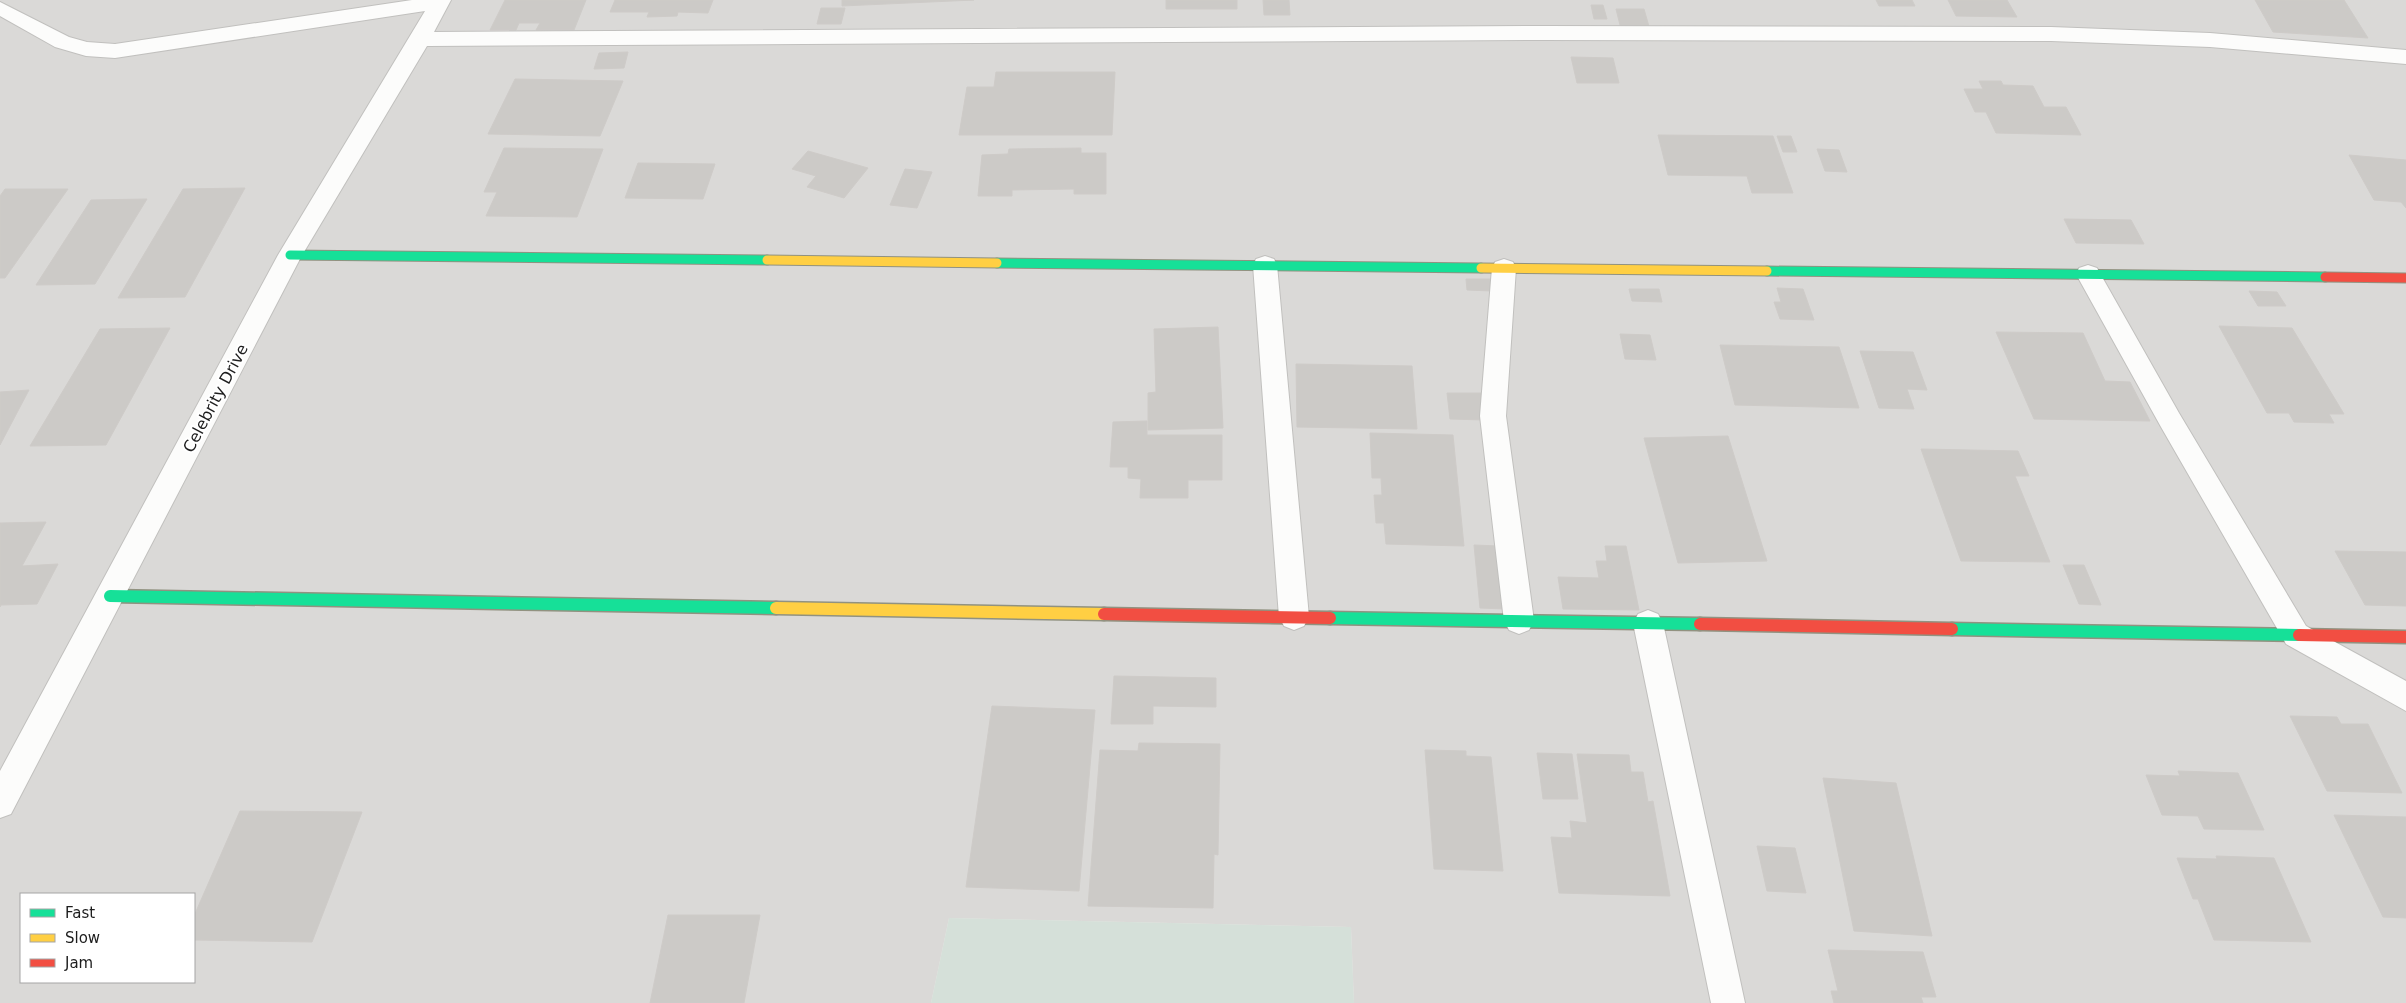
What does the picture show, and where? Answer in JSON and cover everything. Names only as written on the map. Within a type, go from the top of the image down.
[{"type":"street","points":[[0,8],[62,42],[86,49],[115,51],[440,1]]},
{"type":"street","name":"Celebrity Drive","points":[[0,803],[290,255],[420,39],[440,1]]},
{"type":"street","points":[[420,39],[1540,33],[2041,34],[2210,40],[2406,57]]},
{"type":"street","points":[[290,255],[2406,278]]},
{"type":"street","points":[[1265,265],[1294,617]]},
{"type":"street","points":[[1504,268],[1494,416],[1519,621]]},
{"type":"street","points":[[2088,274],[2170,420],[2296,635],[2406,697]]},
{"type":"street","points":[[110,596],[2406,636]]},
{"type":"street","points":[[1648,623],[1728,1003]]},
{"type":"shaded area","points":[[0,0],[2406,0],[2406,1003],[1354,1003],[1351,927],[949,918],[931,1003],[0,1003]]},
{"type":"shaded area","points":[[949,918],[1351,927],[1354,1003],[931,1003]]},
{"type":"building","points":[[505,0],[586,0],[574,30],[536,30],[540,23],[519,23],[516,30],[490,30]]},
{"type":"building","points":[[615,0],[713,0],[708,13],[678,12],[677,16],[647,17],[649,12],[610,12]]},
{"type":"building","points":[[842,0],[974,0],[842,6]]},
{"type":"building","points":[[1166,0],[1237,0],[1237,9],[1166,9]]},
{"type":"building","points":[[1263,0],[1289,0],[1290,15],[1264,15]]},
{"type":"building","points":[[1876,0],[1912,0],[1915,6],[1879,6]]},
{"type":"building","points":[[1948,0],[2007,0],[2017,17],[1956,16]]},
{"type":"building","points":[[2255,0],[2344,0],[2368,38],[2273,32]]},
{"type":"building","points":[[1591,5],[1603,5],[1607,19],[1594,19]]},
{"type":"building","points":[[821,8],[845,8],[841,24],[817,24]]},
{"type":"building","points":[[1616,9],[1644,9],[1650,30],[1621,29]]},
{"type":"building","points":[[628,52],[624,68],[594,69],[599,53]]},
{"type":"building","points":[[1571,57],[1613,58],[1619,83],[1577,83]]},
{"type":"building","points":[[996,72],[1115,72],[1112,135],[959,135],[967,87],[994,87]]},
{"type":"building","points":[[515,79],[623,81],[600,136],[488,134]]},
{"type":"building","points":[[1979,81],[2001,81],[2003,85],[2033,86],[2044,107],[2066,107],[2081,135],[1996,133],[1986,112],[1975,112],[1964,89],[1983,89]]},
{"type":"building","points":[[1658,135],[1773,136],[1793,193],[1752,193],[1747,176],[1668,175]]},
{"type":"building","points":[[1777,136],[1791,136],[1797,152],[1783,152]]},
{"type":"building","points":[[504,148],[603,149],[577,217],[486,216],[497,192],[484,192]]},
{"type":"building","points":[[1081,148],[1081,153],[1106,153],[1106,194],[1074,194],[1074,189],[1012,190],[1012,196],[978,196],[982,155],[1008,154],[1009,149]]},
{"type":"building","points":[[1817,149],[1839,150],[1847,172],[1825,171]]},
{"type":"building","points":[[808,151],[868,168],[844,198],[807,187],[816,176],[792,169]]},
{"type":"building","points":[[2349,155],[2406,160],[2406,208],[2401,202],[2374,200]]},
{"type":"building","points":[[638,163],[715,164],[703,199],[625,198]]},
{"type":"building","points":[[905,169],[932,172],[917,208],[890,205]]},
{"type":"building","points":[[245,188],[185,297],[118,298],[183,189]]},
{"type":"building","points":[[5,189],[68,189],[5,278],[0,278],[0,196]]},
{"type":"building","points":[[147,199],[95,284],[36,285],[91,200]]},
{"type":"building","points":[[2064,219],[2131,220],[2144,244],[2076,243]]},
{"type":"building","points":[[1466,279],[1491,279],[1492,291],[1467,290]]},
{"type":"building","points":[[1777,288],[1803,289],[1814,320],[1780,319],[1774,302],[1781,302]]},
{"type":"building","points":[[1629,289],[1659,289],[1662,302],[1632,301]]},
{"type":"building","points":[[2249,291],[2277,292],[2286,306],[2258,306]]},
{"type":"building","points":[[2219,326],[2292,328],[2344,414],[2329,414],[2334,423],[2294,422],[2289,413],[2267,413]]},
{"type":"building","points":[[1218,327],[1223,428],[1148,430],[1148,393],[1156,392],[1154,329]]},
{"type":"building","points":[[170,328],[106,445],[30,446],[100,329]]},
{"type":"building","points":[[1996,332],[2083,333],[2105,381],[2130,382],[2150,421],[2034,419]]},
{"type":"building","points":[[1620,334],[1650,335],[1656,360],[1625,359]]},
{"type":"building","points":[[1720,345],[1839,347],[1859,408],[1735,405]]},
{"type":"building","points":[[1860,351],[1913,352],[1927,390],[1907,389],[1914,409],[1879,408]]},
{"type":"building","points":[[1296,364],[1412,366],[1417,429],[1297,427]]},
{"type":"building","points":[[29,390],[0,445],[0,392]]},
{"type":"building","points":[[1447,393],[1482,393],[1485,420],[1450,419]]},
{"type":"building","points":[[1147,421],[1147,435],[1222,435],[1222,480],[1188,480],[1188,498],[1140,498],[1141,479],[1128,478],[1128,467],[1110,467],[1113,422]]},
{"type":"building","points":[[1370,433],[1453,435],[1464,546],[1386,544],[1384,523],[1376,523],[1374,495],[1382,495],[1381,478],[1372,478]]},
{"type":"building","points":[[1728,436],[1767,561],[1678,563],[1644,438]]},
{"type":"building","points":[[1921,449],[2018,451],[2029,476],[2015,476],[2050,562],[1961,561]]},
{"type":"building","points":[[46,522],[22,566],[58,564],[37,604],[1,605],[0,607],[0,523]]},
{"type":"building","points":[[1474,545],[1498,546],[1506,609],[1480,608]]},
{"type":"building","points":[[1605,546],[1626,546],[1639,610],[1563,609],[1558,577],[1599,578],[1596,561],[1607,561]]},
{"type":"building","points":[[2335,551],[2406,552],[2406,606],[2365,605]]},
{"type":"building","points":[[2063,565],[2084,565],[2101,605],[2079,604]]},
{"type":"building","points":[[1114,676],[1216,678],[1216,707],[1153,706],[1153,724],[1111,724]]},
{"type":"building","points":[[992,706],[1095,710],[1079,891],[966,887]]},
{"type":"building","points":[[2290,716],[2337,717],[2341,724],[2368,724],[2402,793],[2327,791]]},
{"type":"building","points":[[1139,743],[1220,744],[1218,855],[1214,854],[1213,908],[1088,906],[1100,750],[1138,751]]},
{"type":"building","points":[[1425,750],[1466,751],[1466,756],[1491,757],[1503,871],[1434,869]]},
{"type":"building","points":[[1537,753],[1572,754],[1578,799],[1543,799]]},
{"type":"building","points":[[1577,754],[1629,755],[1631,772],[1643,772],[1648,802],[1653,801],[1670,896],[1559,893],[1551,837],[1572,838],[1570,821],[1587,823]]},
{"type":"building","points":[[2178,771],[2238,773],[2264,830],[2204,829],[2198,816],[2162,815],[2146,775],[2180,776]]},
{"type":"building","points":[[1823,778],[1896,783],[1932,936],[1854,931]]},
{"type":"building","points":[[240,811],[362,812],[312,942],[195,940],[195,914]]},
{"type":"building","points":[[2334,815],[2406,817],[2406,918],[2383,917]]},
{"type":"building","points":[[1757,846],[1795,848],[1806,893],[1767,891]]},
{"type":"building","points":[[2216,856],[2274,858],[2311,942],[2214,940],[2198,899],[2193,899],[2177,858],[2217,859]]},
{"type":"building","points":[[668,915],[760,915],[744,1003],[650,1003]]},
{"type":"building","points":[[1828,950],[1923,952],[1936,997],[1921,997],[1923,1003],[1834,1003],[1831,991],[1838,991]]},
{"type":"traffic: fast","points":[[290,255],[767,260]]},
{"type":"traffic: fast","points":[[997,263],[1481,268]]},
{"type":"traffic: fast","points":[[1767,271],[2325,277]]},
{"type":"traffic: fast","points":[[110,596],[776,608]]},
{"type":"traffic: fast","points":[[1330,618],[1700,624]]},
{"type":"traffic: fast","points":[[1952,629],[2299,635]]},
{"type":"traffic: slow","points":[[767,260],[997,263]]},
{"type":"traffic: slow","points":[[1481,268],[1767,271]]},
{"type":"traffic: slow","points":[[776,608],[1104,614]]},
{"type":"traffic: jam","points":[[2325,277],[2406,278]]},
{"type":"traffic: jam","points":[[1104,614],[1330,618]]},
{"type":"traffic: jam","points":[[1700,624],[1952,629]]},
{"type":"traffic: jam","points":[[2299,635],[2406,637]]}]
